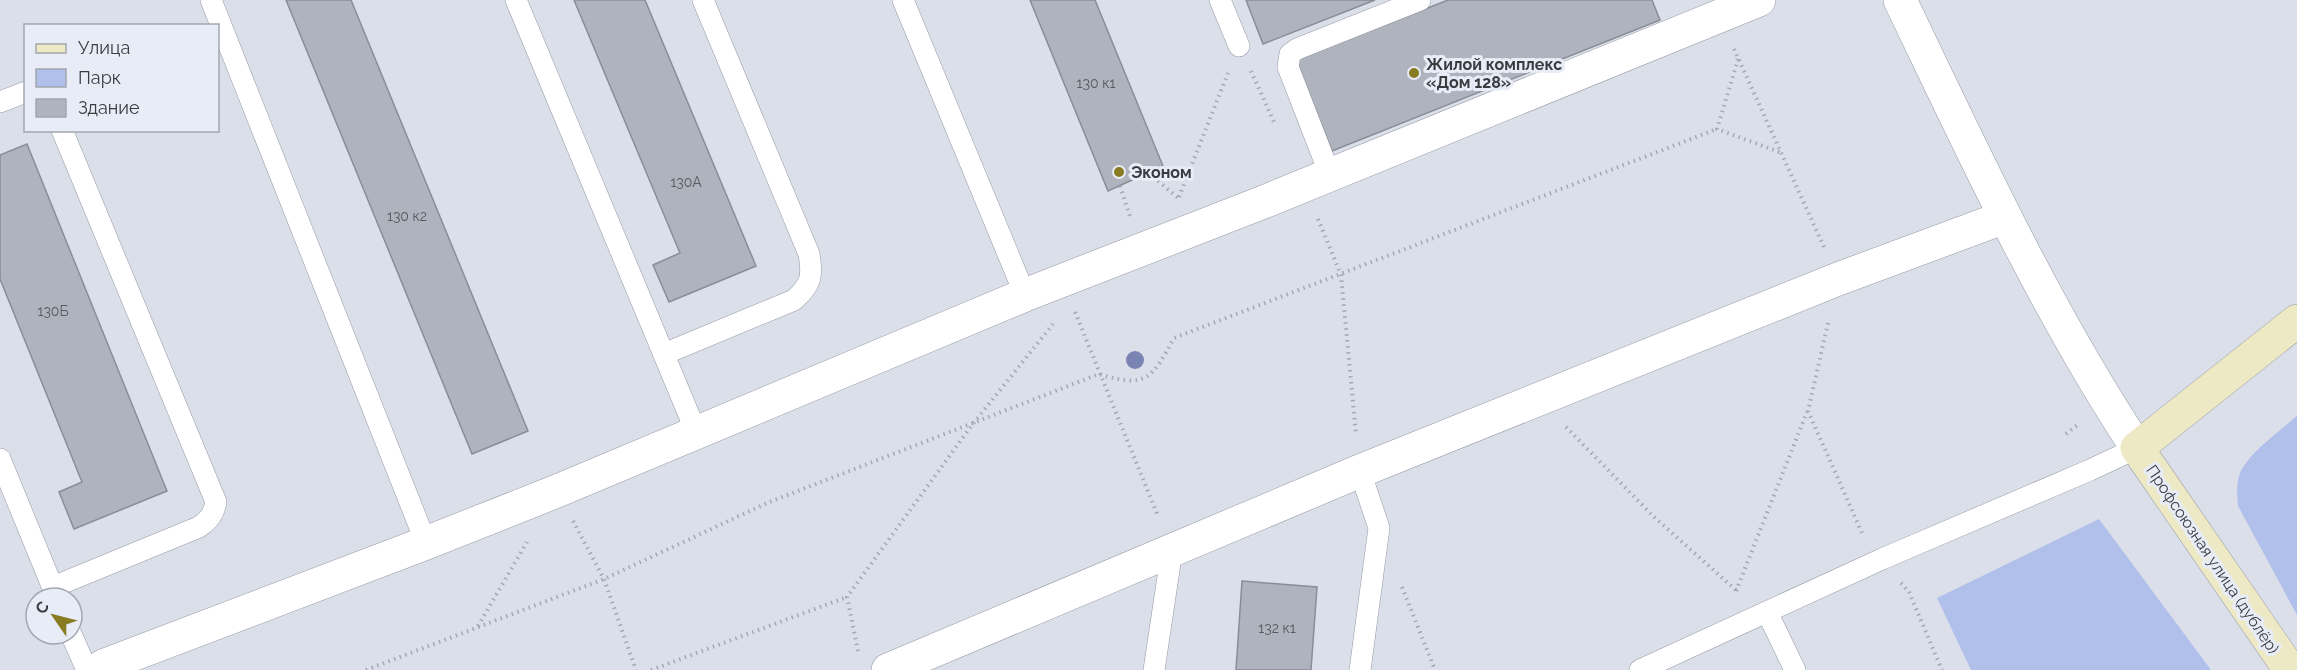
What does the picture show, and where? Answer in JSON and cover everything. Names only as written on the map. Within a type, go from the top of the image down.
[{"type":"street","points":[[97,669],[557,491],[1025,295],[1317,180],[1759,0]]},
{"type":"street","points":[[1900,0],[2005,217],[2107,402],[2137,448],[2297,321]]},
{"type":"street","points":[[874,665],[1172,550],[1360,471],[1838,279],[2005,217]]},
{"type":"street","name":"Профсоюзная улица (дублёр)","points":[[2137,448],[2290,670]]},
{"type":"lane","points":[[211,0],[426,543]]},
{"type":"lane","points":[[516,0],[697,434]]},
{"type":"lane","points":[[664,354],[794,300],[805,290],[812,273],[809,254],[703,0]]},
{"type":"lane","points":[[903,0],[1025,295]]},
{"type":"lane","points":[[1220,0],[1239,46]]},
{"type":"lane","points":[[1317,180],[1287,67],[1290,54],[1420,0]]},
{"type":"lane","points":[[0,102],[24,93]]},
{"type":"lane","points":[[63,132],[216,502],[214,512],[199,526],[70,586]]},
{"type":"lane","points":[[1640,670],[1882,559],[2137,448]]},
{"type":"lane","points":[[0,459],[52,586]]},
{"type":"lane","points":[[1360,471],[1379,528],[1360,670]]},
{"type":"lane","points":[[1154,670],[1172,550]]},
{"type":"lane","points":[[1767,612],[1795,670]]},
{"type":"lane","points":[[80,646],[97,669]]},
{"type":"path","points":[[1719,18],[1783,154],[1838,279],[1808,411],[1720,633]]},
{"type":"path","points":[[1239,46],[1279,132]]},
{"type":"path","points":[[1149,172],[1178,198],[1239,46]]},
{"type":"path","points":[[1717,129],[1738,59]]},
{"type":"path","points":[[366,670],[604,579],[767,503],[1099,374],[1121,381],[1145,379],[1156,370],[1174,338],[1717,129],[1783,154]]},
{"type":"path","points":[[1317,180],[1341,275],[1360,471]]},
{"type":"path","points":[[1120,186],[1130,216]]},
{"type":"path","points":[[1025,295],[1071,302],[1172,550]]},
{"type":"path","points":[[651,670],[847,597],[972,425],[1057,320]]},
{"type":"path","points":[[1538,399],[1654,517],[1736,590]]},
{"type":"path","points":[[1808,411],[1865,538],[1909,592],[1942,670]]},
{"type":"path","points":[[557,491],[604,579],[636,670]]},
{"type":"path","points":[[478,626],[529,539]]},
{"type":"path","points":[[1401,583],[1435,670]]},
{"type":"path","points":[[847,597],[874,665]]},
{"type":"green space","points":[[2297,416],[2297,615],[2238,506],[2237,490],[2240,473],[2250,458]]},
{"type":"green space","points":[[2099,519],[2211,670],[1971,670],[1937,598]]},
{"type":"building","points":[[286,0],[351,0],[528,431],[472,454]]},
{"type":"building","points":[[574,0],[645,0],[756,266],[669,302],[653,265],[680,253]]},
{"type":"building","points":[[1030,0],[1095,0],[1163,166],[1108,191]]},
{"type":"building","points":[[1246,0],[1375,0],[1263,44]]},
{"type":"building","name":"Жилой комплекс «Дом 128»","points":[[1448,0],[1652,0],[1660,20],[1332,151],[1296,60]]},
{"type":"building","points":[[27,144],[167,491],[74,529],[59,492],[82,482],[0,279],[0,155]]},
{"type":"building","points":[[1242,581],[1317,587],[1311,670],[1236,670]]},
{"type":"place","name":"Жилой комплекс «Дом 128»","points":[[1414,73]]},
{"type":"place","name":"Эконом","points":[[1119,172]]}]
